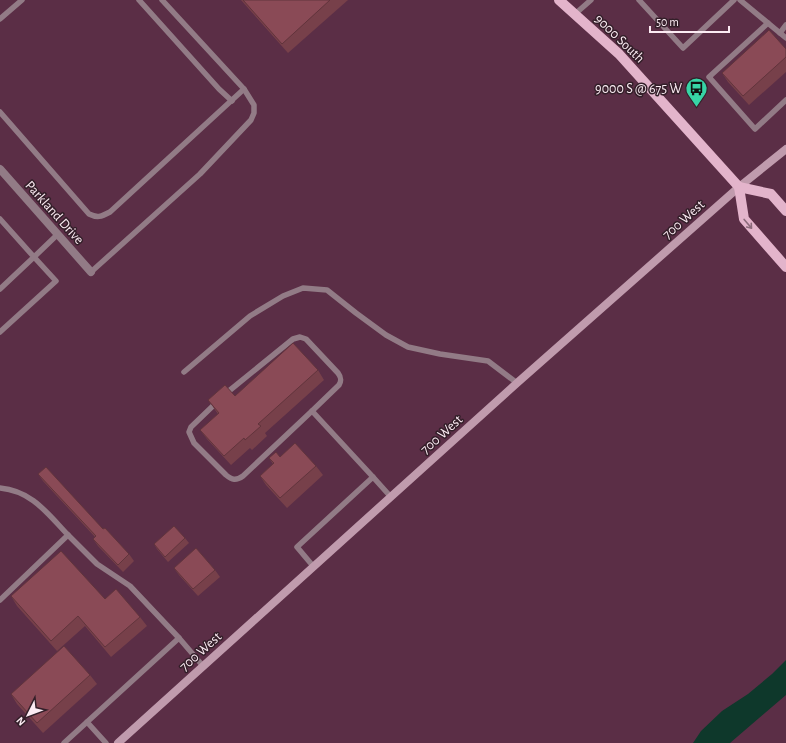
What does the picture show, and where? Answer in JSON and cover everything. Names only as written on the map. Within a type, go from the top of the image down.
[{"type":"main road","name":"9000 South","points":[[560,0],[619,54],[739,187]]},
{"type":"main road","points":[[786,211],[770,194],[739,187],[744,219],[786,267]]},
{"type":"street","name":"700 West","points":[[118,743],[390,496],[739,187],[786,149]]},
{"type":"street","name":"Parkland Drive","points":[[0,169],[91,272]]},
{"type":"lane","points":[[0,19],[22,0]]},
{"type":"lane","points":[[139,0],[219,89],[232,100]]},
{"type":"lane","points":[[91,272],[200,174],[251,120],[254,113],[254,105],[244,90],[162,0]]},
{"type":"lane","points":[[575,14],[590,0]]},
{"type":"lane","points":[[639,0],[683,48],[734,0]]},
{"type":"lane","points":[[740,0],[786,38]]},
{"type":"lane","points":[[768,23],[708,77],[755,128],[786,100]]},
{"type":"lane","points":[[780,33],[786,25]]},
{"type":"lane","points":[[0,112],[89,214],[95,217],[102,217],[110,212],[244,90]]},
{"type":"lane","points":[[0,219],[56,281],[0,332]]},
{"type":"lane","points":[[0,289],[58,234]]},
{"type":"lane","points":[[184,372],[250,316],[283,296],[303,288],[326,290],[380,331],[408,347],[440,354],[488,361],[517,384]]},
{"type":"lane","points":[[300,337],[310,343],[340,376],[341,382],[312,411],[238,480],[232,479],[226,475],[194,442],[189,432],[191,427],[229,390],[293,339],[300,337]]},
{"type":"lane","points":[[312,411],[390,496]]},
{"type":"lane","points":[[313,566],[297,547],[373,478]]},
{"type":"lane","points":[[0,488],[17,491],[38,503],[97,564],[130,586],[203,666]]},
{"type":"lane","points":[[0,600],[68,535]]},
{"type":"lane","points":[[64,743],[179,638]]},
{"type":"lane","points":[[87,722],[106,743]]},
{"type":"shaded area","points":[[786,660],[786,695],[730,743],[693,743],[701,731],[722,711],[748,694]]},
{"type":"building","points":[[243,0],[330,0],[282,44]]},
{"type":"building","points":[[769,30],[786,49],[786,57],[743,96],[722,73]]},
{"type":"building","points":[[293,343],[318,370],[258,424],[261,426],[245,440],[244,438],[224,456],[200,430],[219,413],[208,400],[225,385],[235,396]]},
{"type":"building","points":[[295,443],[316,466],[280,498],[260,476],[274,463],[269,458],[276,452],[280,457]]},
{"type":"building","points":[[46,467],[103,529],[105,528],[129,554],[118,565],[93,539],[96,536],[38,474]]},
{"type":"building","points":[[174,526],[185,538],[165,557],[154,544]]},
{"type":"building","points":[[196,548],[215,570],[193,589],[174,568]]},
{"type":"building","points":[[61,551],[105,599],[116,589],[140,617],[105,647],[78,616],[51,641],[11,596]]},
{"type":"building","points":[[64,646],[90,675],[37,723],[11,694]]},
{"type":"place","name":"9000 S @ 675 W","points":[[697,108]]}]
